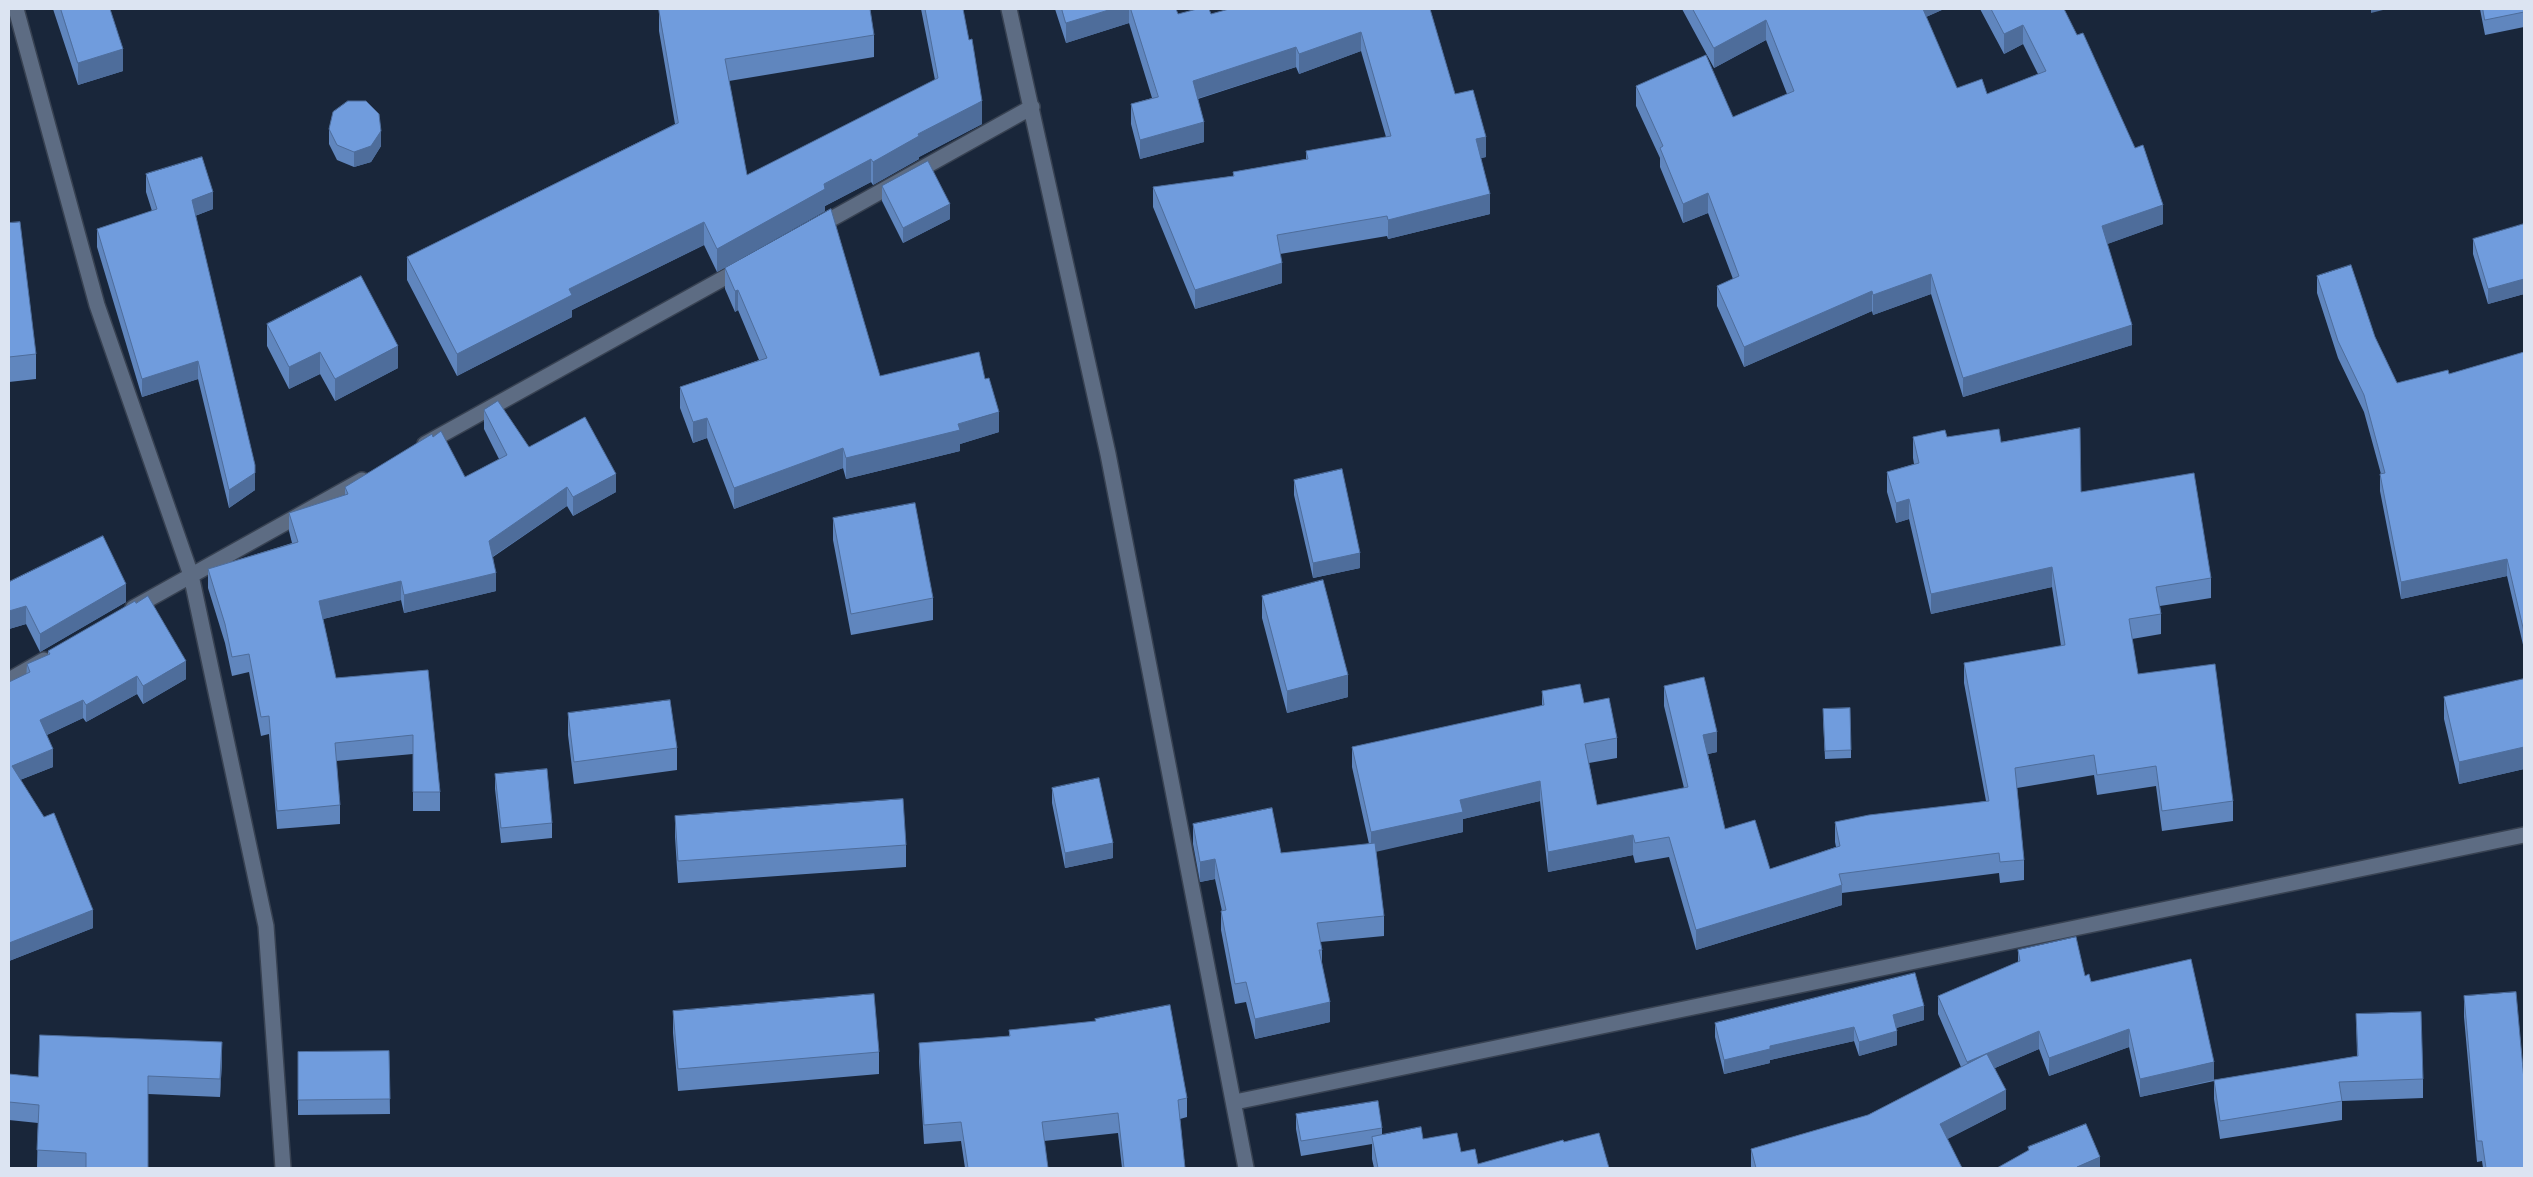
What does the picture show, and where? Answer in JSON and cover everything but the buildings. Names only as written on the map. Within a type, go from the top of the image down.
[{"type":"street","points":[[16,9],[97,305],[190,575],[266,926],[283,1168]]},
{"type":"street","points":[[1009,9],[1108,454],[1235,1102],[1246,1168]]},
{"type":"street","points":[[807,232],[1032,107]]},
{"type":"street","points":[[416,449],[754,261]]},
{"type":"street","points":[[116,618],[373,473]]},
{"type":"street","points":[[9,680],[58,652]]},
{"type":"street","points":[[1235,1102],[2524,835]]}]
